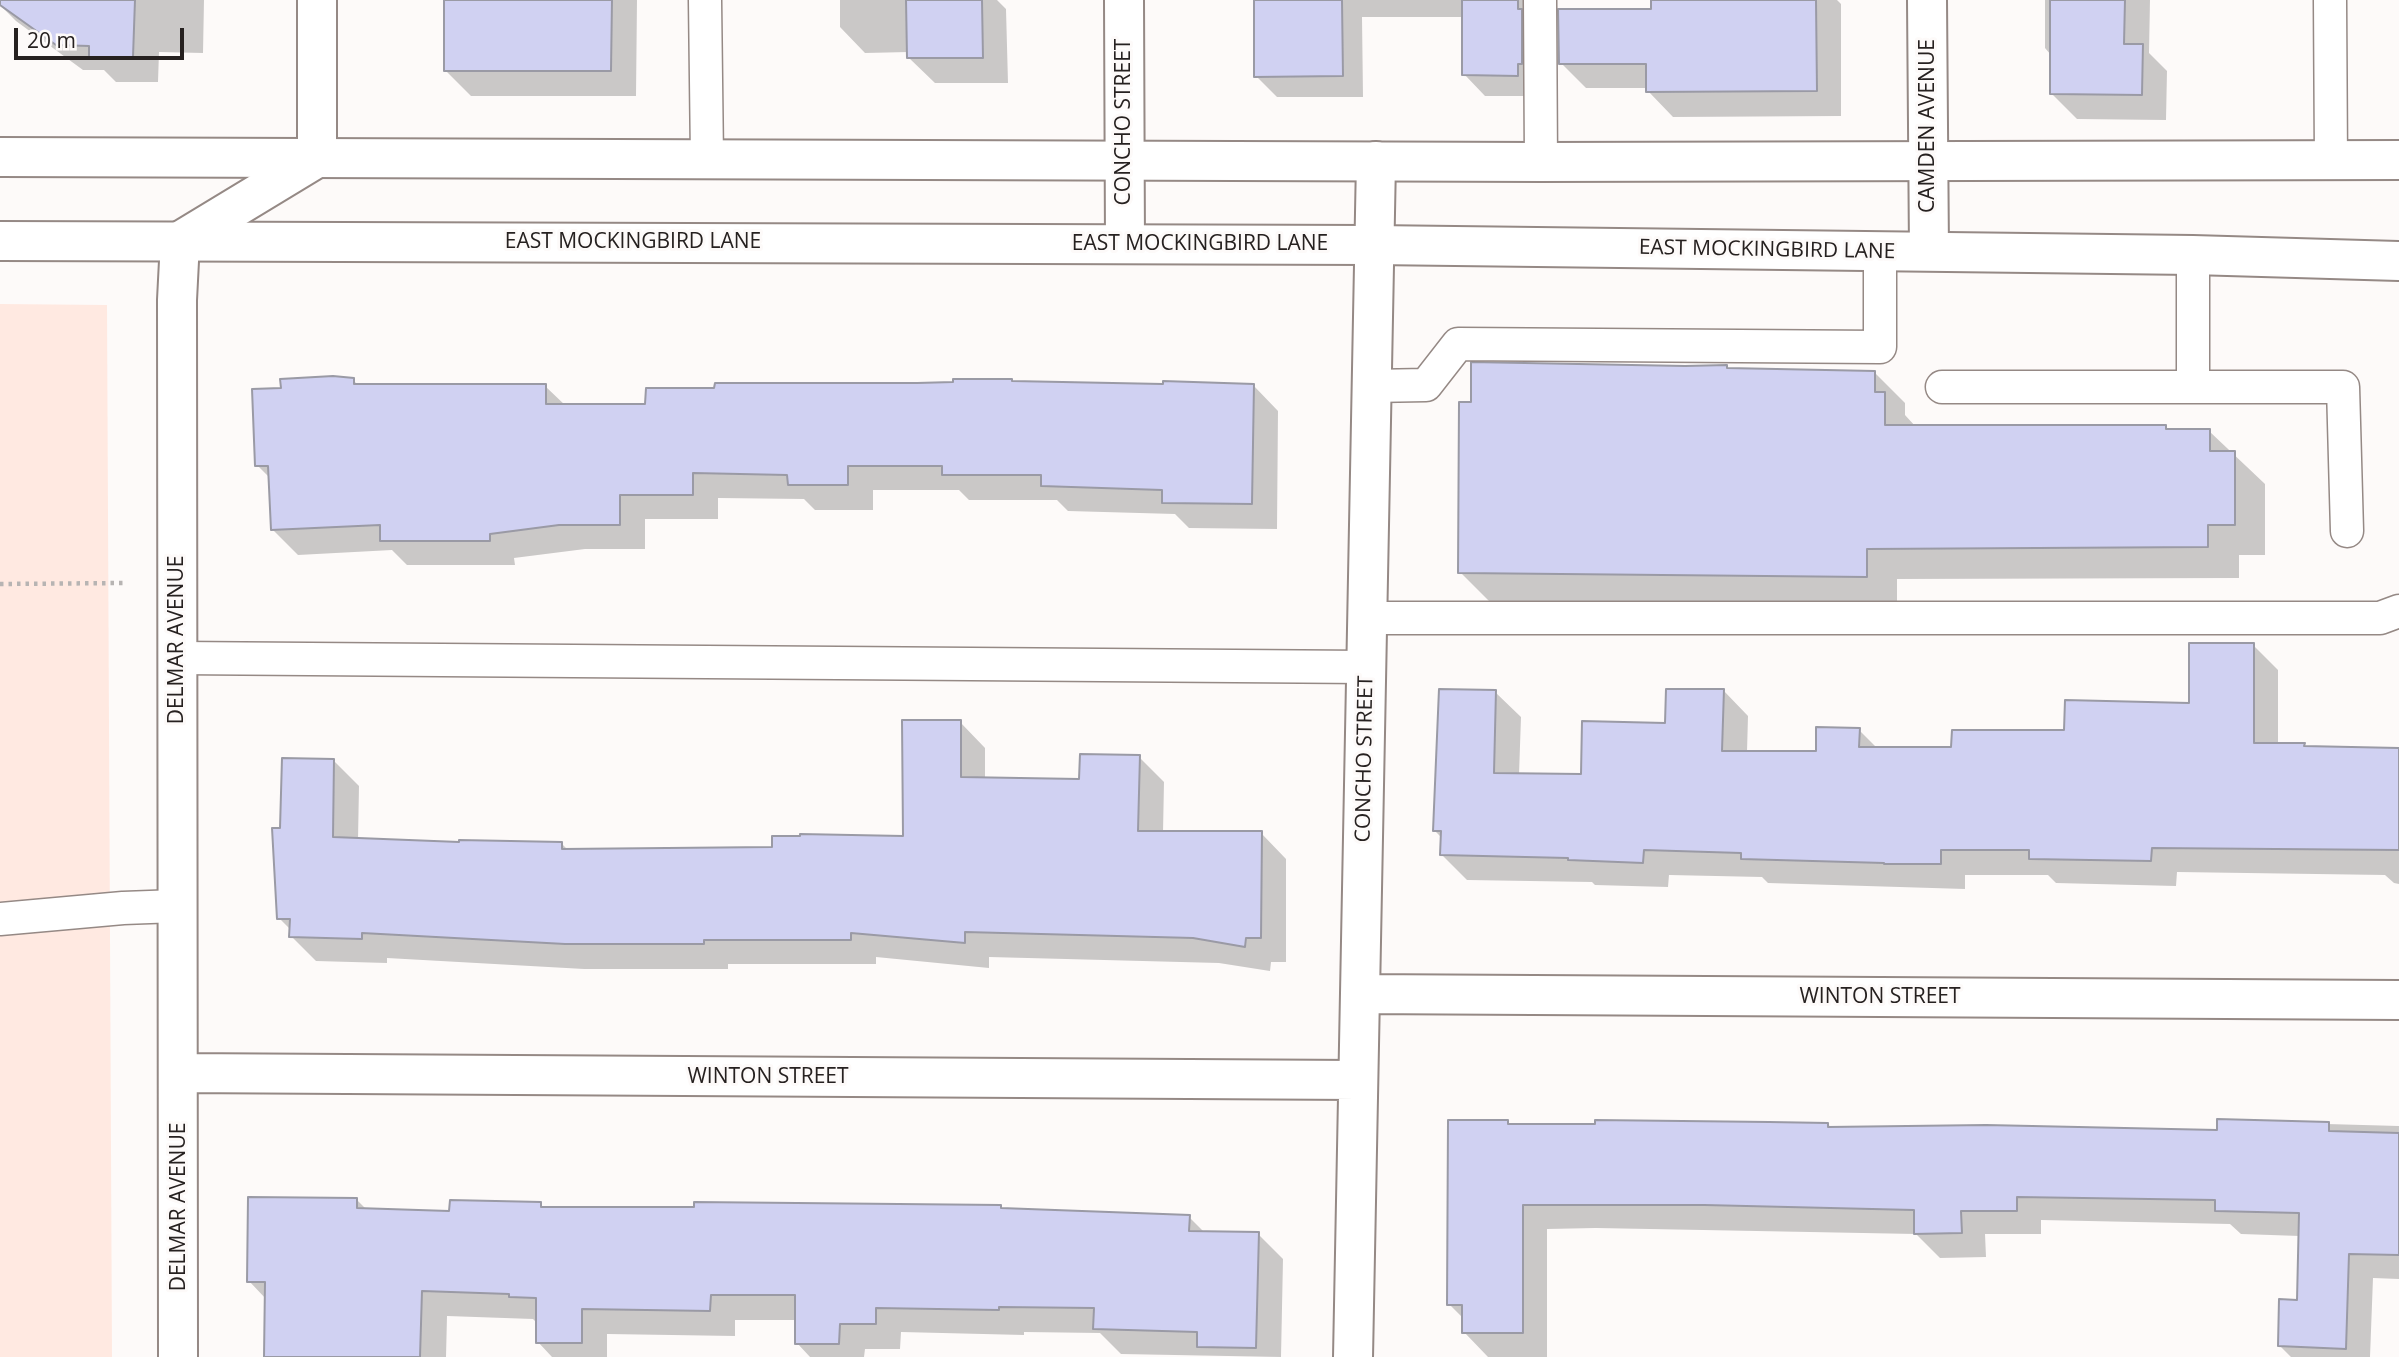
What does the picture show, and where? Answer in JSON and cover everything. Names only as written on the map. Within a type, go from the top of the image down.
[{"type":"street","points":[[317,0],[317,158]]},
{"type":"street","name":"CONCHO STREET","points":[[1124,0],[1125,244]]},
{"type":"street","name":"CAMDEN AVENUE","points":[[1927,0],[1929,251]]},
{"type":"street","points":[[0,157],[1541,162],[2399,160]]},
{"type":"street","points":[[180,241],[317,158]]},
{"type":"street","name":"CONCHO STREET","points":[[1353,1357],[1376,161]]},
{"type":"street","name":"EAST MOCKINGBIRD LANE","points":[[0,241],[1373,246],[1929,251],[2399,261]]},
{"type":"street","name":"DELMAR AVENUE","points":[[178,1357],[177,300],[180,241]]},
{"type":"street","name":"WINTON STREET","points":[[1360,994],[2399,1000]]},
{"type":"street","name":"WINTON STREET","points":[[179,1073],[1357,1080]]},
{"type":"lane","points":[[705,0],[707,159]]},
{"type":"lane","points":[[1540,0],[1541,162]]},
{"type":"lane","points":[[2330,0],[2331,161]]},
{"type":"lane","points":[[1371,386],[1426,385],[1458,344],[1880,347],[1880,251]]},
{"type":"lane","points":[[2193,255],[2193,387]]},
{"type":"lane","points":[[1942,387],[2343,387],[2347,531]]},
{"type":"lane","points":[[1367,618],[2380,618],[2399,611]]},
{"type":"lane","points":[[177,658],[1367,667]]},
{"type":"lane","points":[[0,919],[177,906]]},
{"type":"path","points":[[0,584],[125,583]]},
{"type":"shaded area","points":[[0,304],[107,305],[112,1357],[0,1357]]},
{"type":"building","points":[[0,0],[135,0],[133,57],[89,57],[89,46],[56,45],[0,5]]},
{"type":"building","points":[[444,0],[612,0],[611,71],[444,71]]},
{"type":"building","points":[[906,0],[982,0],[983,58],[907,58]]},
{"type":"building","points":[[1254,0],[1342,0],[1343,76],[1254,77]]},
{"type":"building","points":[[1462,0],[1518,0],[1518,9],[1522,9],[1522,64],[1518,64],[1518,76],[1462,75]]},
{"type":"building","points":[[1651,0],[1816,0],[1817,91],[1646,92],[1646,64],[1559,64],[1558,9],[1651,9]]},
{"type":"building","points":[[2050,0],[2125,0],[2124,44],[2143,44],[2142,95],[2050,94]]},
{"type":"building","points":[[1471,362],[1727,365],[1727,368],[1875,371],[1875,392],[1885,392],[1885,425],[2166,425],[2166,429],[2210,429],[2210,451],[2235,451],[2235,525],[2208,525],[2208,547],[1867,549],[1867,577],[1458,573],[1459,402],[1471,402]]},
{"type":"building","points":[[333,376],[354,378],[354,384],[546,384],[546,404],[645,404],[646,388],[714,388],[715,383],[917,383],[953,382],[953,379],[1012,379],[1254,384],[1252,504],[1162,503],[1162,490],[1041,486],[1041,475],[942,475],[942,466],[848,466],[848,485],[788,485],[787,475],[693,473],[693,495],[620,495],[620,525],[559,525],[490,534],[490,541],[380,541],[380,525],[271,530],[268,466],[255,466],[252,389],[281,388],[280,379]]},
{"type":"building","points":[[2189,643],[2254,643],[2254,743],[2399,748],[2399,850],[2152,848],[2151,861],[2029,859],[2029,850],[1941,850],[1941,864],[1884,864],[1741,859],[1741,853],[1644,850],[1643,863],[1440,855],[1441,831],[1433,831],[1439,689],[1496,690],[1494,773],[1581,774],[1582,721],[1665,723],[1666,689],[1724,689],[1722,751],[1816,751],[1816,727],[1860,728],[1859,747],[1951,747],[1952,730],[2064,730],[2065,700],[2189,703]]},
{"type":"building","points":[[902,720],[961,720],[961,777],[1079,779],[1080,754],[1140,755],[1138,831],[1262,831],[1261,938],[1246,938],[1245,947],[1193,938],[965,932],[965,943],[851,933],[851,940],[565,944],[362,933],[362,939],[289,937],[290,919],[277,919],[272,828],[280,828],[282,758],[334,759],[333,837],[459,842],[562,842],[562,849],[772,847],[772,836],[903,836]]},
{"type":"building","points":[[2217,1119],[2329,1122],[2329,1131],[2399,1133],[2399,1255],[2349,1254],[2346,1349],[2278,1346],[2279,1299],[2297,1300],[2299,1213],[2215,1211],[2215,1200],[2017,1197],[2017,1211],[1961,1211],[1962,1233],[1914,1234],[1914,1210],[1704,1205],[1523,1205],[1523,1333],[1462,1333],[1462,1305],[1447,1305],[1448,1120],[1508,1120],[1508,1124],[1595,1124],[1595,1120],[1828,1123],[1828,1127],[1986,1125],[2217,1130]]},
{"type":"building","points":[[248,1197],[357,1198],[357,1208],[449,1211],[450,1200],[541,1202],[541,1207],[694,1207],[694,1202],[1001,1205],[1001,1208],[1190,1215],[1189,1231],[1259,1232],[1256,1348],[1197,1347],[1197,1332],[1093,1329],[1094,1308],[999,1307],[999,1310],[876,1308],[876,1324],[840,1324],[839,1344],[795,1344],[795,1295],[711,1295],[710,1311],[582,1309],[582,1343],[536,1343],[536,1298],[509,1297],[509,1294],[422,1291],[420,1357],[264,1357],[265,1282],[247,1282]]}]
